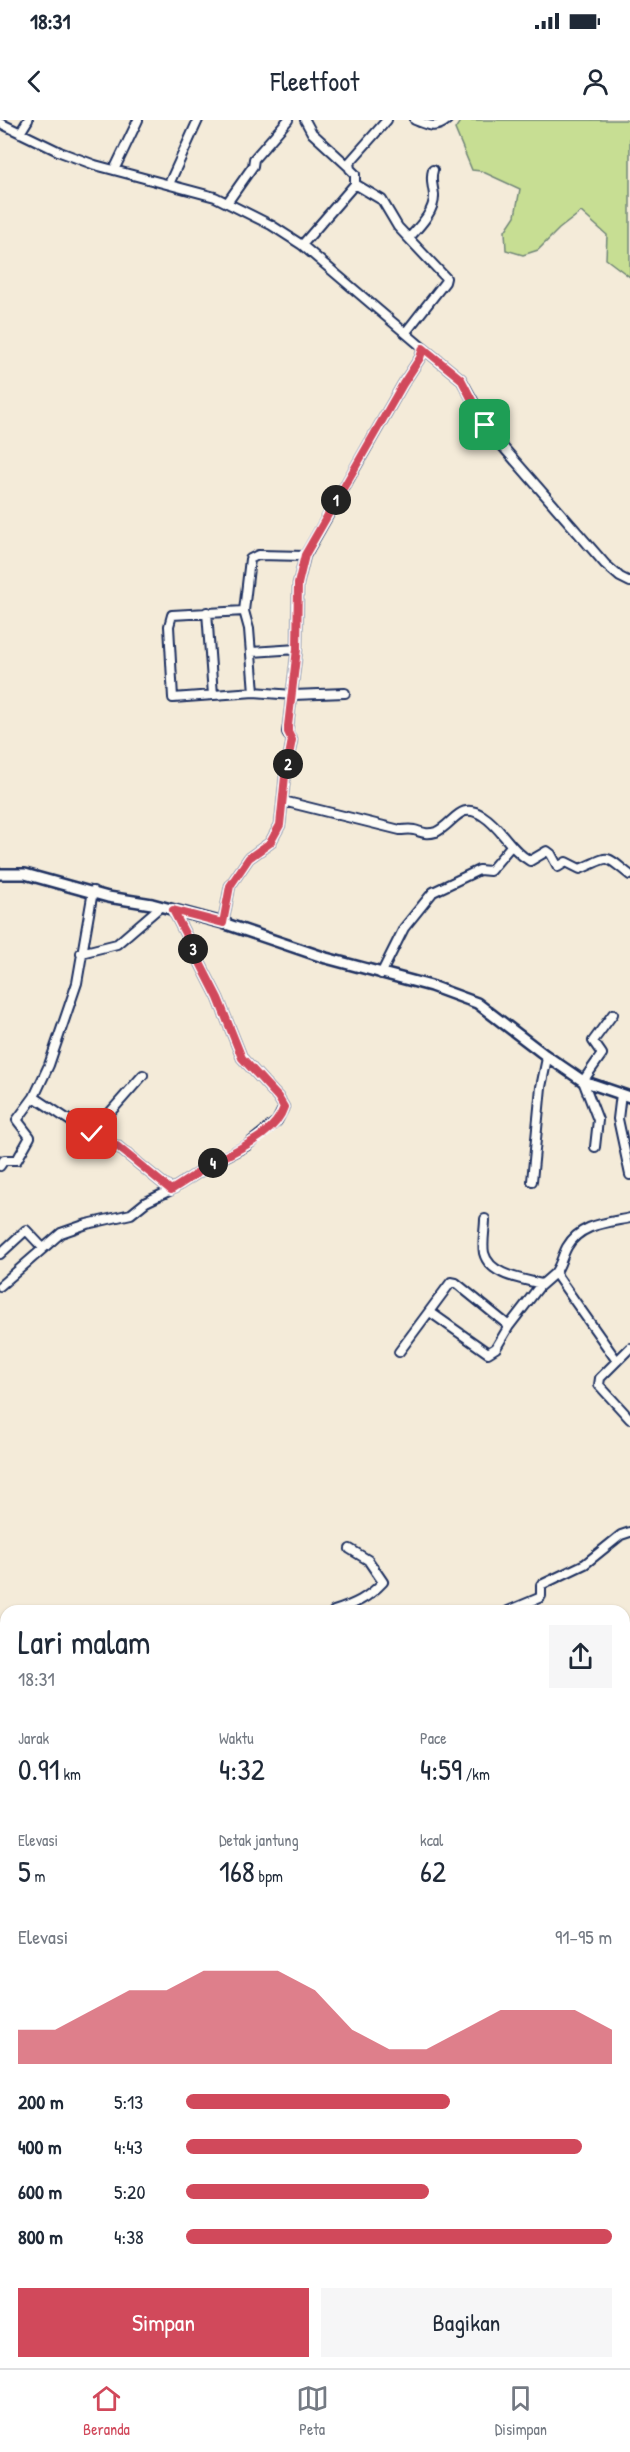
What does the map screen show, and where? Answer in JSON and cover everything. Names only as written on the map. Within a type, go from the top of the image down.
[{"type":"street","points":[[20,133],[28,120]]},
{"type":"street","points":[[114,170],[138,120]]},
{"type":"street","points":[[169,184],[198,120]]},
{"type":"street","points":[[227,203],[254,166],[254,159],[288,120]]},
{"type":"street","points":[[302,245],[355,184],[355,174],[312,133],[305,120]]},
{"type":"street","points":[[348,166],[387,120]]},
{"type":"street","points":[[415,120],[433,127],[440,126],[447,120]]},
{"type":"street","points":[[0,123],[60,152],[114,170],[216,197],[272,225],[302,245],[461,379],[490,432],[604,564],[630,582]]},
{"type":"street","points":[[409,238],[431,209],[434,199],[430,181],[433,171]]},
{"type":"street","points":[[355,184],[382,200],[398,227],[447,280],[406,332]]},
{"type":"street","points":[[223,923],[230,886],[249,858],[266,847],[280,825],[285,776],[292,740],[288,732],[297,649],[298,584],[305,555],[420,358],[423,348]]},
{"type":"street","points":[[254,692],[252,652],[244,611],[250,559],[258,555],[305,555]]},
{"type":"street","points":[[244,611],[175,613],[170,618],[173,698],[254,692],[293,695],[345,693]]},
{"type":"street","points":[[207,612],[213,695]]},
{"type":"street","points":[[252,652],[297,649]]},
{"type":"street","points":[[283,801],[400,830],[411,829],[426,834],[438,831],[461,812],[472,811],[484,816],[512,846],[530,861],[548,851],[558,867],[566,862],[580,869],[603,858],[608,858],[630,875]]},
{"type":"street","points":[[381,974],[404,928],[433,891],[479,870],[490,871],[512,846]]},
{"type":"street","points":[[0,874],[25,874],[108,897],[223,923],[326,958],[431,986],[477,1004],[544,1055],[583,1081],[626,1096],[618,1119],[630,1174]]},
{"type":"street","points":[[0,1166],[4,1160],[16,1160],[30,1137],[17,1120],[34,1097],[51,1059],[77,983],[93,891]]},
{"type":"street","points":[[81,953],[117,944],[160,907]]},
{"type":"street","points":[[0,1286],[61,1233],[87,1224],[109,1221],[131,1214],[146,1202],[246,1146],[277,1121],[284,1107],[278,1097],[242,1058],[218,998],[173,910]]},
{"type":"street","points":[[583,1081],[602,1054],[593,1041],[613,1014]]},
{"type":"street","points":[[532,1181],[541,1087],[547,1058],[544,1055]]},
{"type":"street","points":[[92,1134],[143,1075]]},
{"type":"street","points":[[583,1081],[598,1120],[596,1147]]},
{"type":"street","points":[[34,1097],[99,1140],[117,1146],[171,1190]]},
{"type":"street","points":[[430,1312],[488,1353],[496,1348],[509,1326],[542,1284],[560,1267],[561,1258],[568,1245],[579,1233],[590,1226],[630,1218]]},
{"type":"street","points":[[485,1219],[484,1254],[495,1269],[542,1284]]},
{"type":"street","points":[[0,1254],[26,1230],[43,1248]]},
{"type":"street","points":[[555,1273],[617,1361]]},
{"type":"street","points":[[399,1352],[448,1284],[454,1282],[509,1326]]},
{"type":"street","points":[[630,1349],[600,1378],[598,1385],[630,1419]]},
{"type":"street","points":[[522,1605],[541,1596],[542,1585],[585,1564],[621,1535],[630,1532]]},
{"type":"street","points":[[350,1550],[368,1560],[383,1582],[363,1601],[351,1605]]},
{"type":"green space","points":[[461,120],[630,120],[630,277],[606,259],[607,235],[581,212],[559,229],[538,250],[523,255],[506,250],[505,231],[515,216],[520,189],[481,171],[472,170],[455,129]]},
{"type":"route","points":[[92,1134],[99,1140],[117,1146],[135,1158],[171,1190],[214,1162],[246,1146],[277,1121],[281,1114],[284,1107],[278,1097],[242,1058],[218,998],[173,910],[223,923],[230,886],[249,858],[270,843],[280,825],[285,776],[292,740],[288,726],[297,649],[298,584],[305,555],[382,419],[420,358],[423,348],[461,379],[485,425]]}]
